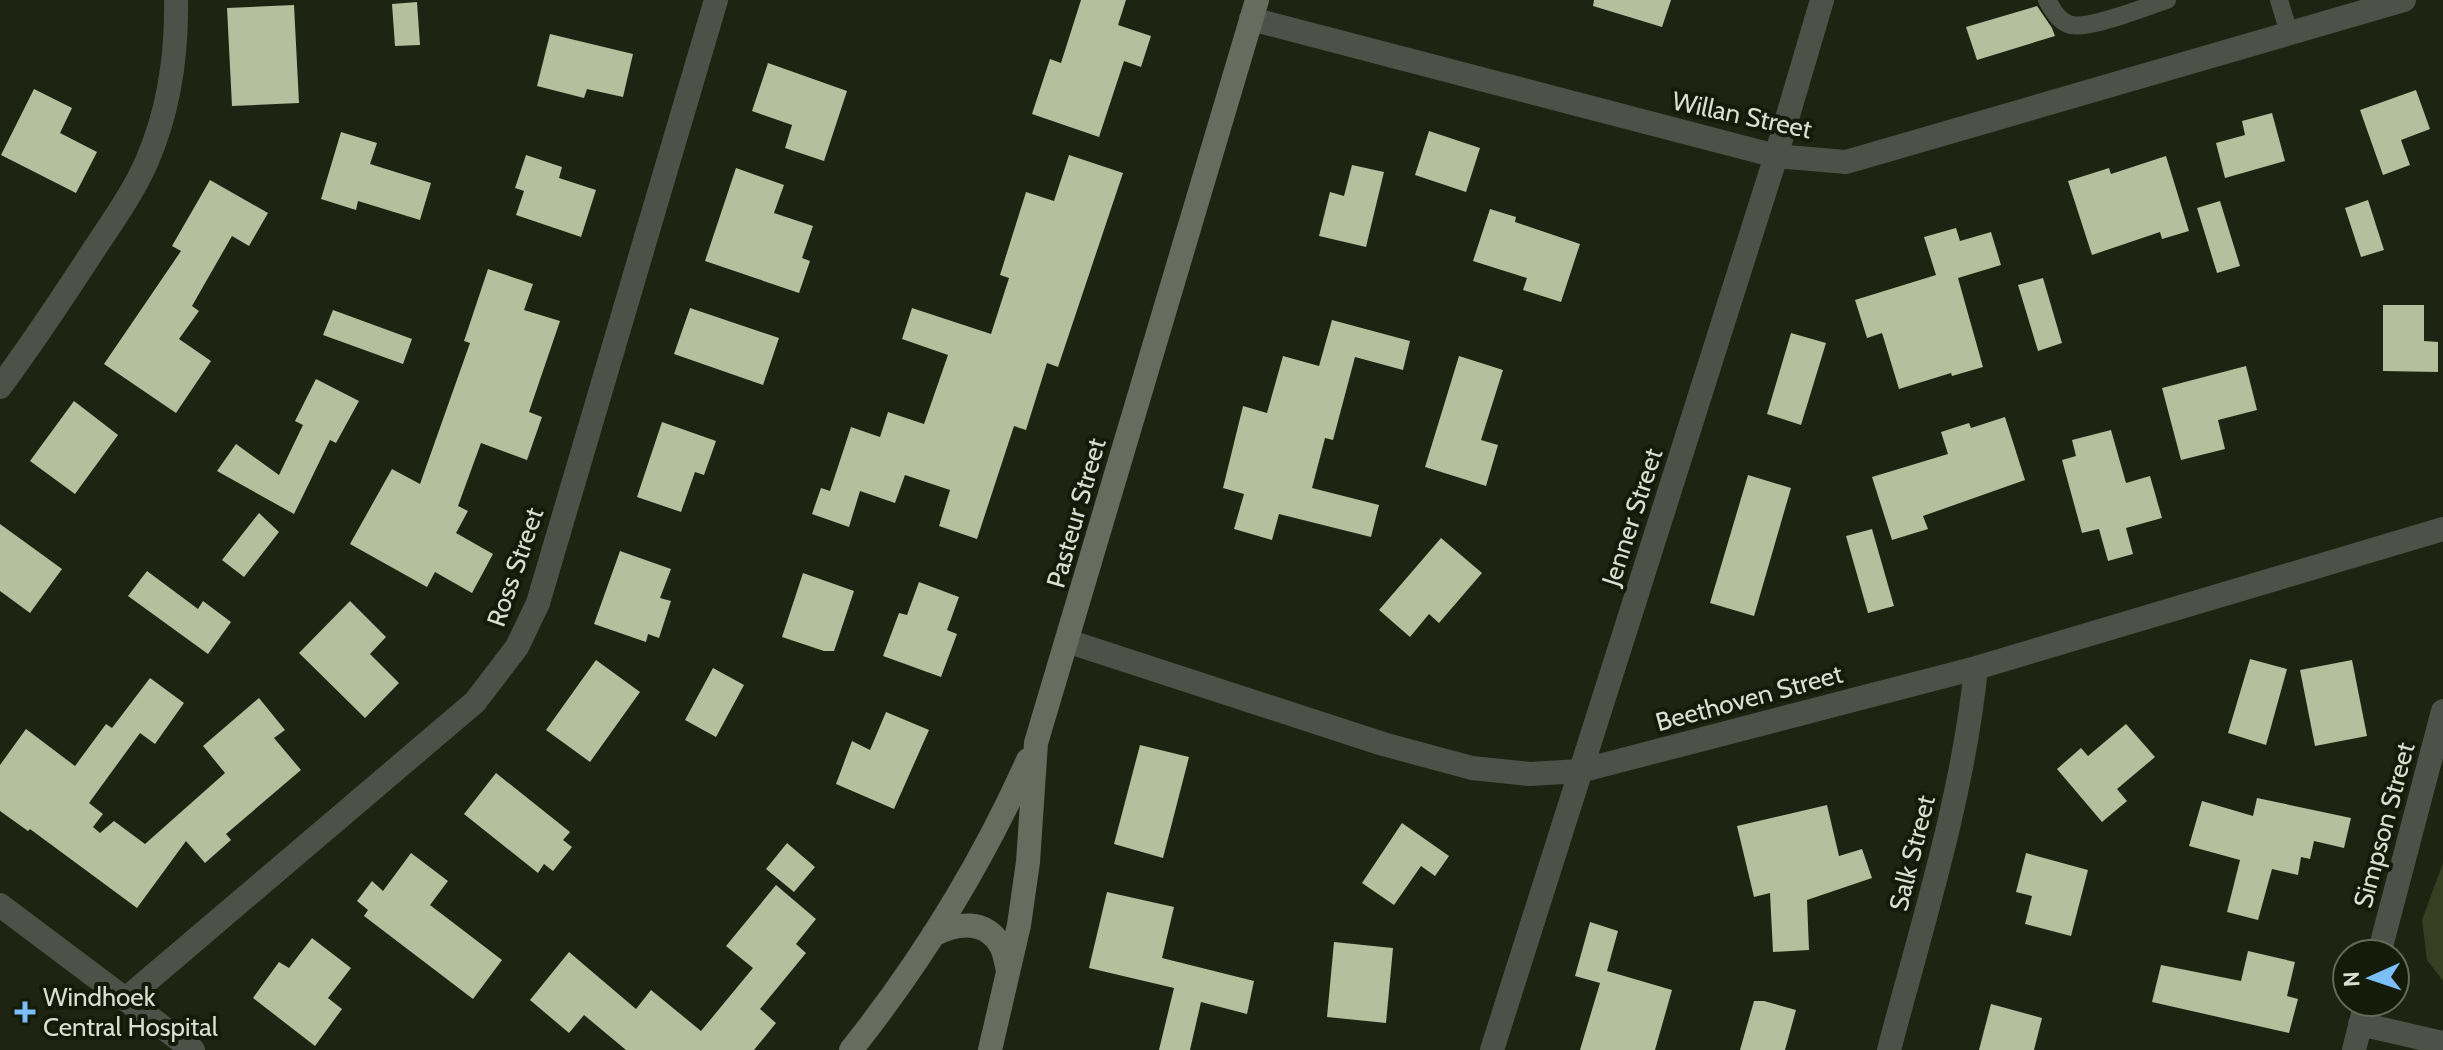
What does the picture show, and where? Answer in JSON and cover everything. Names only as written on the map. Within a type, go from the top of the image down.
[{"type":"main road","name":"Pasteur Street","points":[[990,1050],[1019,925],[1028,862],[1036,743],[1254,9]]},
{"type":"main road","points":[[851,1050],[884,1008],[933,935],[1008,805],[1036,743]]},
{"type":"main road","points":[[933,935],[951,926],[968,924],[986,930],[1001,946],[1009,973]]},
{"type":"street","points":[[0,387],[41,332],[127,200],[146,162],[166,105],[173,66],[176,0]]},
{"type":"street","name":"Ross Street","points":[[127,998],[475,702],[517,647],[538,603],[716,0]]},
{"type":"street","name":"Jenner Street","points":[[1492,1050],[1776,156],[1822,0]]},
{"type":"street","name":"Willan Street","points":[[1254,9],[1776,156],[1846,162],[2404,0]]},
{"type":"street","name":"Beethoven Street","points":[[1067,641],[1383,744],[1472,768],[1530,774],[1580,771],[1976,668],[2443,529]]},
{"type":"street","name":"Salk Street","points":[[1889,1050],[1955,797],[1976,668]]},
{"type":"street","name":"Simpson Street","points":[[2383,938],[2443,711]]},
{"type":"street","points":[[0,905],[193,1050]]},
{"type":"street","points":[[2354,1050],[2362,1018]]},
{"type":"street","points":[[2376,1018],[2443,1043]]},
{"type":"lane","points":[[2047,0],[2055,15],[2070,26],[2089,25],[2167,0]]},
{"type":"lane","points":[[2279,0],[2289,33]]},
{"type":"green space","points":[[2443,863],[2443,981],[2427,960],[2422,920]]},
{"type":"building","points":[[1081,0],[1126,0],[1118,25],[1151,36],[1141,67],[1124,61],[1099,137],[1032,114],[1050,59],[1061,63]]},
{"type":"building","points":[[1594,0],[1671,0],[1662,27],[1593,6]]},
{"type":"building","points":[[417,2],[420,45],[395,46],[392,4]]},
{"type":"building","points":[[294,5],[299,103],[232,106],[227,8]]},
{"type":"building","points":[[2037,6],[2055,36],[1977,60],[1966,27]]},
{"type":"building","points":[[550,34],[633,54],[623,97],[587,89],[584,98],[537,86]]},
{"type":"building","points":[[768,63],[847,91],[824,161],[785,148],[792,125],[752,111]]},
{"type":"building","points":[[34,89],[72,108],[60,133],[97,152],[76,193],[1,155]]},
{"type":"building","points":[[2416,90],[2430,129],[2401,140],[2410,165],[2383,175],[2360,110]]},
{"type":"building","points":[[2272,113],[2285,161],[2225,178],[2216,143],[2245,135],[2242,121]]},
{"type":"building","points":[[1429,131],[1480,148],[1466,192],[1415,175]]},
{"type":"building","points":[[341,132],[377,143],[370,164],[431,183],[420,220],[358,201],[356,210],[321,199]]},
{"type":"building","points":[[526,155],[562,167],[559,178],[596,190],[581,237],[516,215],[524,191],[515,188]]},
{"type":"building","points":[[1069,155],[1123,173],[1058,367],[1047,363],[1026,430],[1014,426],[977,539],[939,526],[950,490],[905,475],[895,503],[860,491],[849,527],[812,514],[821,488],[830,491],[851,427],[880,437],[888,412],[924,424],[948,355],[902,339],[912,308],[991,334],[1009,278],[1000,275],[1026,192],[1054,201]]},
{"type":"building","points":[[2166,156],[2189,231],[2162,239],[2160,232],[2092,255],[2068,181],[2109,168],[2111,174]]},
{"type":"building","points":[[1352,165],[1384,172],[1366,247],[1319,236],[1330,192],[1344,196]]},
{"type":"building","points":[[736,168],[784,185],[774,213],[813,226],[802,258],[810,261],[799,293],[705,261]]},
{"type":"building","points":[[210,180],[268,213],[249,246],[232,236],[192,306],[199,311],[179,339],[211,361],[176,413],[104,364],[181,251],[172,246]]},
{"type":"building","points":[[2368,200],[2384,250],[2361,257],[2345,208]]},
{"type":"building","points":[[2220,201],[2240,266],[2217,273],[2197,208]]},
{"type":"building","points":[[1490,209],[1516,217],[1515,222],[1580,244],[1561,302],[1523,290],[1527,278],[1473,261]]},
{"type":"building","points":[[1956,228],[1960,241],[1991,232],[2001,265],[1958,278],[1983,367],[1899,389],[1882,333],[1867,338],[1855,300],[1936,275],[1924,237]]},
{"type":"building","points":[[488,269],[533,284],[524,310],[560,321],[529,412],[542,417],[527,460],[481,443],[458,506],[468,511],[456,533],[493,554],[472,593],[435,572],[427,587],[350,544],[392,469],[420,484],[470,343],[464,341]]},
{"type":"building","points":[[2043,278],[2062,343],[2038,351],[2018,285]]},
{"type":"building","points":[[2383,305],[2424,305],[2424,341],[2438,342],[2438,372],[2383,371]]},
{"type":"building","points":[[690,308],[779,338],[763,385],[674,354]]},
{"type":"building","points":[[333,310],[412,339],[403,364],[323,335]]},
{"type":"building","points":[[1332,320],[1410,341],[1403,370],[1355,357],[1333,440],[1325,438],[1312,488],[1379,505],[1371,537],[1279,514],[1272,540],[1234,529],[1244,494],[1223,488],[1243,406],[1267,413],[1283,356],[1319,366]]},
{"type":"building","points":[[1791,333],[1826,343],[1801,425],[1767,414]]},
{"type":"building","points":[[1459,356],[1503,370],[1481,440],[1498,445],[1486,486],[1425,467]]},
{"type":"building","points":[[2246,366],[2257,410],[2218,420],[2225,449],[2181,460],[2162,388]]},
{"type":"building","points":[[316,379],[359,401],[336,443],[330,440],[294,514],[217,471],[236,444],[279,475],[303,425],[295,421]]},
{"type":"building","points":[[74,401],[118,435],[75,494],[30,461]]},
{"type":"building","points":[[2005,417],[2025,480],[1923,516],[1928,529],[1892,540],[1872,477],[1948,454],[1941,432],[1969,423],[1971,428]]},
{"type":"building","points":[[662,422],[716,441],[704,475],[695,472],[681,512],[637,497]]},
{"type":"building","points":[[2111,430],[2126,483],[2150,476],[2162,518],[2126,528],[2133,554],[2108,561],[2099,529],[2082,533],[2062,460],[2076,456],[2072,440]]},
{"type":"building","points":[[1748,475],[1791,488],[1754,616],[1710,603]]},
{"type":"building","points":[[259,513],[279,532],[244,577],[222,560]]},
{"type":"building","points":[[0,524],[62,569],[30,613],[0,591]]},
{"type":"building","points":[[1872,529],[1894,606],[1868,613],[1846,536]]},
{"type":"building","points":[[1441,538],[1482,573],[1439,623],[1429,614],[1410,637],[1379,610]]},
{"type":"building","points":[[620,551],[671,569],[660,598],[671,601],[659,638],[648,634],[646,642],[594,624]]},
{"type":"building","points":[[147,571],[198,609],[203,601],[231,622],[208,654],[128,596]]},
{"type":"building","points":[[803,573],[854,591],[834,651],[824,651],[782,637]]},
{"type":"building","points":[[919,582],[959,597],[947,630],[957,634],[941,677],[883,656],[899,613],[907,615]]},
{"type":"building","points":[[350,601],[386,637],[370,654],[399,683],[365,718],[299,653]]},
{"type":"building","points":[[2250,659],[2287,669],[2266,745],[2228,733]]},
{"type":"building","points":[[596,660],[640,692],[590,762],[546,730]]},
{"type":"building","points":[[2352,660],[2367,736],[2315,746],[2300,670]]},
{"type":"building","points":[[713,668],[744,685],[716,737],[685,720]]},
{"type":"building","points":[[150,678],[184,703],[155,744],[140,733],[89,803],[103,814],[93,827],[100,833],[114,821],[145,844],[225,773],[203,746],[259,698],[285,730],[274,738],[301,770],[226,834],[231,840],[205,863],[186,841],[137,908],[30,829],[28,831],[0,811],[0,765],[26,729],[75,766],[106,724],[112,728]]},
{"type":"building","points":[[886,712],[929,730],[894,809],[836,784],[852,741],[870,750]]},
{"type":"building","points":[[2126,724],[2155,757],[2117,789],[2127,801],[2102,822],[2057,769],[2081,748],[2088,756]]},
{"type":"building","points":[[1140,745],[1189,757],[1163,858],[1114,844]]},
{"type":"building","points":[[496,773],[570,832],[563,840],[572,847],[553,871],[544,864],[538,873],[464,814]]},
{"type":"building","points":[[2257,798],[2351,818],[2344,848],[2314,841],[2310,859],[2301,857],[2298,875],[2272,869],[2258,920],[2227,912],[2240,860],[2189,846],[2202,801],[2253,816]]},
{"type":"building","points":[[1827,805],[1839,856],[1862,849],[1872,878],[1807,900],[1809,950],[1773,952],[1770,893],[1754,897],[1737,826]]},
{"type":"building","points":[[1402,823],[1449,856],[1435,876],[1421,866],[1394,905],[1362,883]]},
{"type":"building","points":[[787,843],[815,867],[794,892],[766,869]]},
{"type":"building","points":[[411,853],[448,881],[430,905],[502,960],[473,999],[364,916],[368,910],[357,901],[372,881],[383,891]]},
{"type":"building","points":[[2026,853],[2088,870],[2071,936],[2025,924],[2032,896],[2016,892]]},
{"type":"building","points":[[776,885],[816,919],[796,944],[806,953],[760,1009],[776,1023],[754,1050],[626,1050],[584,1015],[569,1033],[530,1000],[569,952],[636,1009],[651,990],[701,1031],[753,968],[726,946]]},
{"type":"building","points":[[1107,892],[1174,907],[1162,958],[1254,981],[1247,1014],[1201,1002],[1190,1050],[1159,1050],[1174,988],[1089,968]]},
{"type":"building","points":[[1590,922],[1618,931],[1607,971],[1672,990],[1655,1050],[1580,1050],[1600,983],[1575,976]]},
{"type":"building","points":[[312,938],[351,968],[328,998],[342,1009],[315,1046],[253,998],[279,962],[289,968]]},
{"type":"building","points":[[1334,942],[1393,948],[1386,1023],[1327,1017]]},
{"type":"building","points":[[2248,951],[2295,962],[2287,996],[2298,999],[2289,1033],[2152,1002],[2161,965],[2241,981]]},
{"type":"building","points":[[1754,1001],[1796,1010],[1785,1050],[1740,1050]]},
{"type":"building","points":[[1991,1004],[2042,1018],[2034,1050],[1979,1050]]},
{"type":"place","name":"Windhoek Central Hospital","points":[[25,1012]]}]
